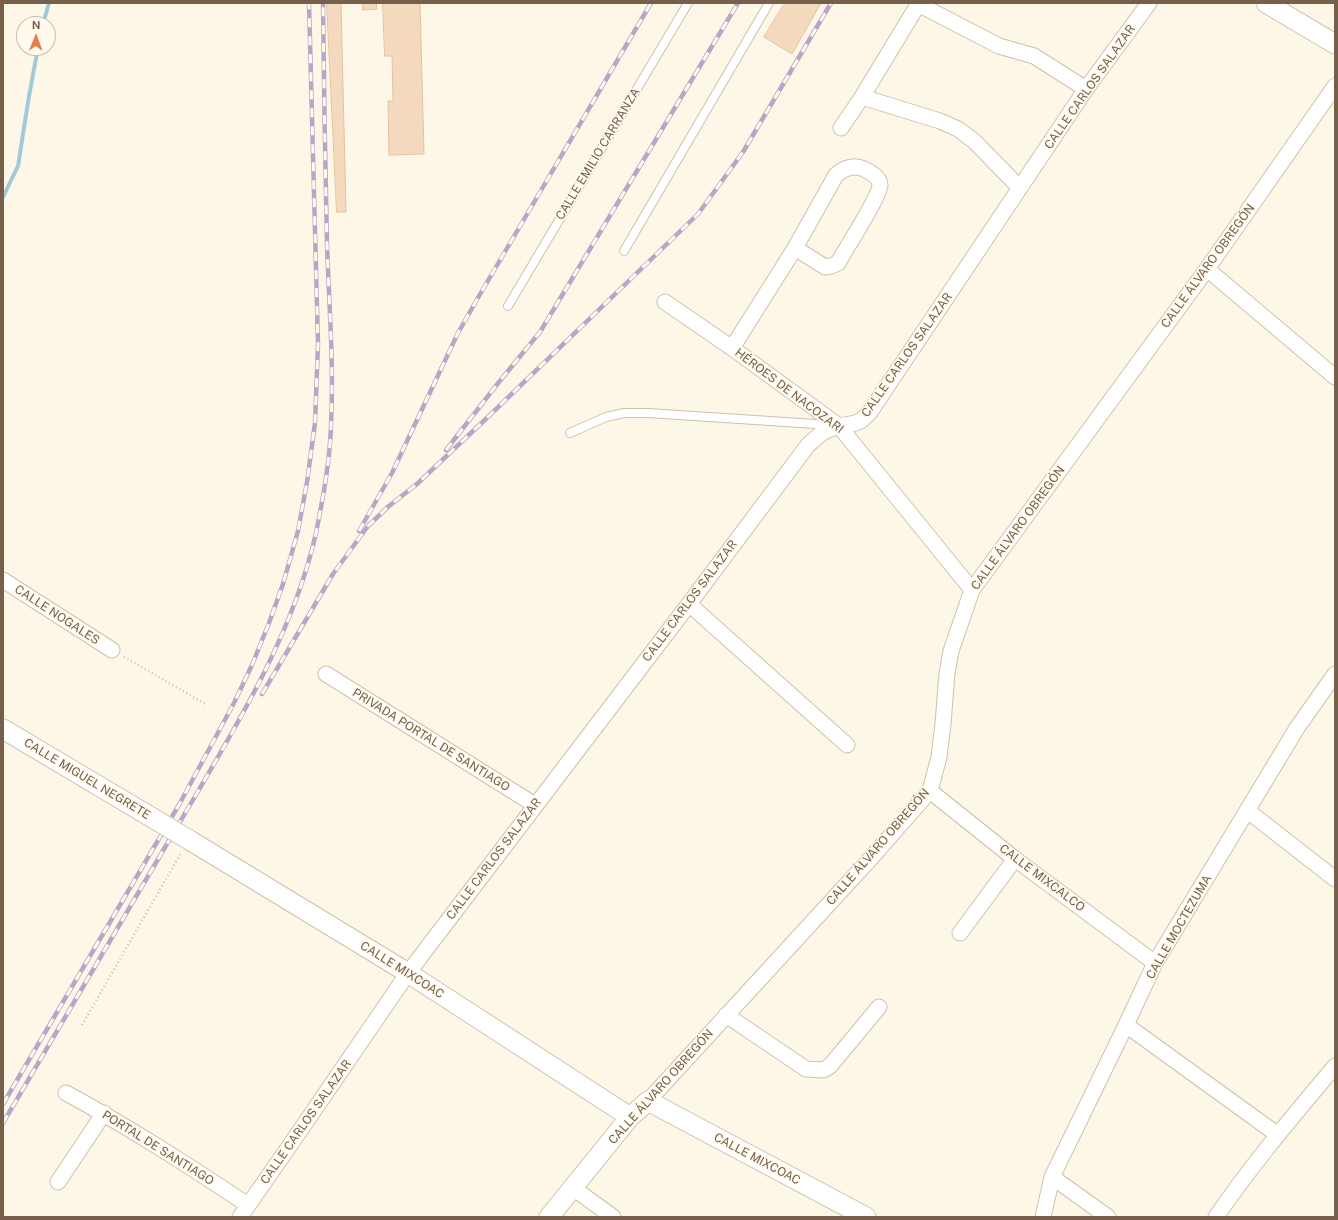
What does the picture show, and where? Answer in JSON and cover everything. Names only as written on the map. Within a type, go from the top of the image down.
[{"type":"street","name":"CALLE CARLOS SALAZAR","points":[[244,1211],[296,1138],[408,973],[808,445],[823,432],[840,426],[856,423],[862,420],[870,412],[1086,89],[1149,3]]},
{"type":"street","points":[[1266,3],[1335,44]]},
{"type":"street","points":[[841,128],[862,97],[918,4],[999,46],[1034,56],[1086,89]]},
{"type":"street","name":"CALLE ÁLVARO OBREGÓN","points":[[549,1217],[630,1117],[648,1101],[930,791],[940,751],[947,672],[951,651],[972,590],[1207,269],[1335,86]]},
{"type":"street","points":[[862,97],[940,121],[958,129],[974,141],[1020,188]]},
{"type":"street","points":[[732,348],[795,248],[836,175],[844,168],[854,166],[863,168],[878,178],[880,184],[876,197],[838,263],[825,267],[795,248]]},
{"type":"street","points":[[1207,269],[1335,377]]},
{"type":"street","name":"HÉROES DE NACOZARI","points":[[665,302],[732,348],[840,426],[972,590]]},
{"type":"street","name":"CALLE NOGALES","points":[[3,580],[112,650]]},
{"type":"street","points":[[689,604],[847,745]]},
{"type":"street","name":"PRIVADA PORTAL DE SANTIAGO","points":[[326,674],[536,805]]},
{"type":"street","name":"CALLE MOCTEZUMA","points":[[1044,1217],[1052,1177],[1155,963],[1297,728],[1335,674]]},
{"type":"street","name":"CALLE MIGUEL NEGRETE","points":[[3,729],[171,829]]},
{"type":"street","name":"CALLE MIXCALCO","points":[[930,791],[1016,859],[1155,963]]},
{"type":"street","points":[[1248,811],[1335,879]]},
{"type":"street","name":"CALLE MIXCOAC","points":[[171,829],[189,849],[408,973],[630,1117]]},
{"type":"street","points":[[960,933],[1016,859]]},
{"type":"street","points":[[726,1016],[806,1069],[823,1070],[830,1066],[879,1007]]},
{"type":"street","points":[[1126,1025],[1278,1135]]},
{"type":"street","points":[[1216,1217],[1231,1195],[1278,1135],[1335,1066]]},
{"type":"street","name":"PORTAL DE SANTIAGO","points":[[66,1093],[104,1113],[180,1160],[244,1211]]},
{"type":"street","name":"CALLE MIXCOAC","points":[[648,1101],[846,1212],[866,1217]]},
{"type":"street","points":[[58,1182],[104,1113]]},
{"type":"street","points":[[1052,1177],[1108,1217]]},
{"type":"street","points":[[573,1188],[613,1217]]},
{"type":"lane","name":"CALLE EMILIO CARRANZA","points":[[508,306],[688,3]]},
{"type":"lane","points":[[624,251],[769,3]]},
{"type":"lane","points":[[570,433],[606,417],[624,413],[648,413],[840,426]]},
{"type":"path","points":[[112,650],[207,705]]},
{"type":"path","points":[[82,1025],[181,852],[189,849]]},
{"type":"building","points":[[327,3],[341,3],[346,212],[337,212]]},
{"type":"building","points":[[363,3],[376,3],[377,9],[363,10]]},
{"type":"building","points":[[383,3],[420,3],[424,154],[389,155],[388,101],[393,101],[392,56],[385,56]]},
{"type":"building","points":[[785,3],[821,3],[792,54],[764,37]]},
{"type":"waterway","points":[[45,16],[49,3]]},
{"type":"waterway","points":[[3,197],[18,166],[36,56]]},
{"type":"railway","points":[[3,1104],[180,803],[234,703],[252,665],[269,623],[283,584],[298,531],[307,482],[315,423],[318,344],[309,3]]},
{"type":"railway","points":[[3,1123],[237,724],[275,650],[305,573],[316,533],[326,479],[332,402],[332,357],[326,214],[323,3]]},
{"type":"railway","points":[[359,531],[392,473],[458,333],[651,3]]},
{"type":"railway","points":[[446,450],[540,332],[738,3]]},
{"type":"railway","points":[[262,694],[333,574],[368,526],[389,506],[417,484],[698,214],[743,152],[831,3]]}]
